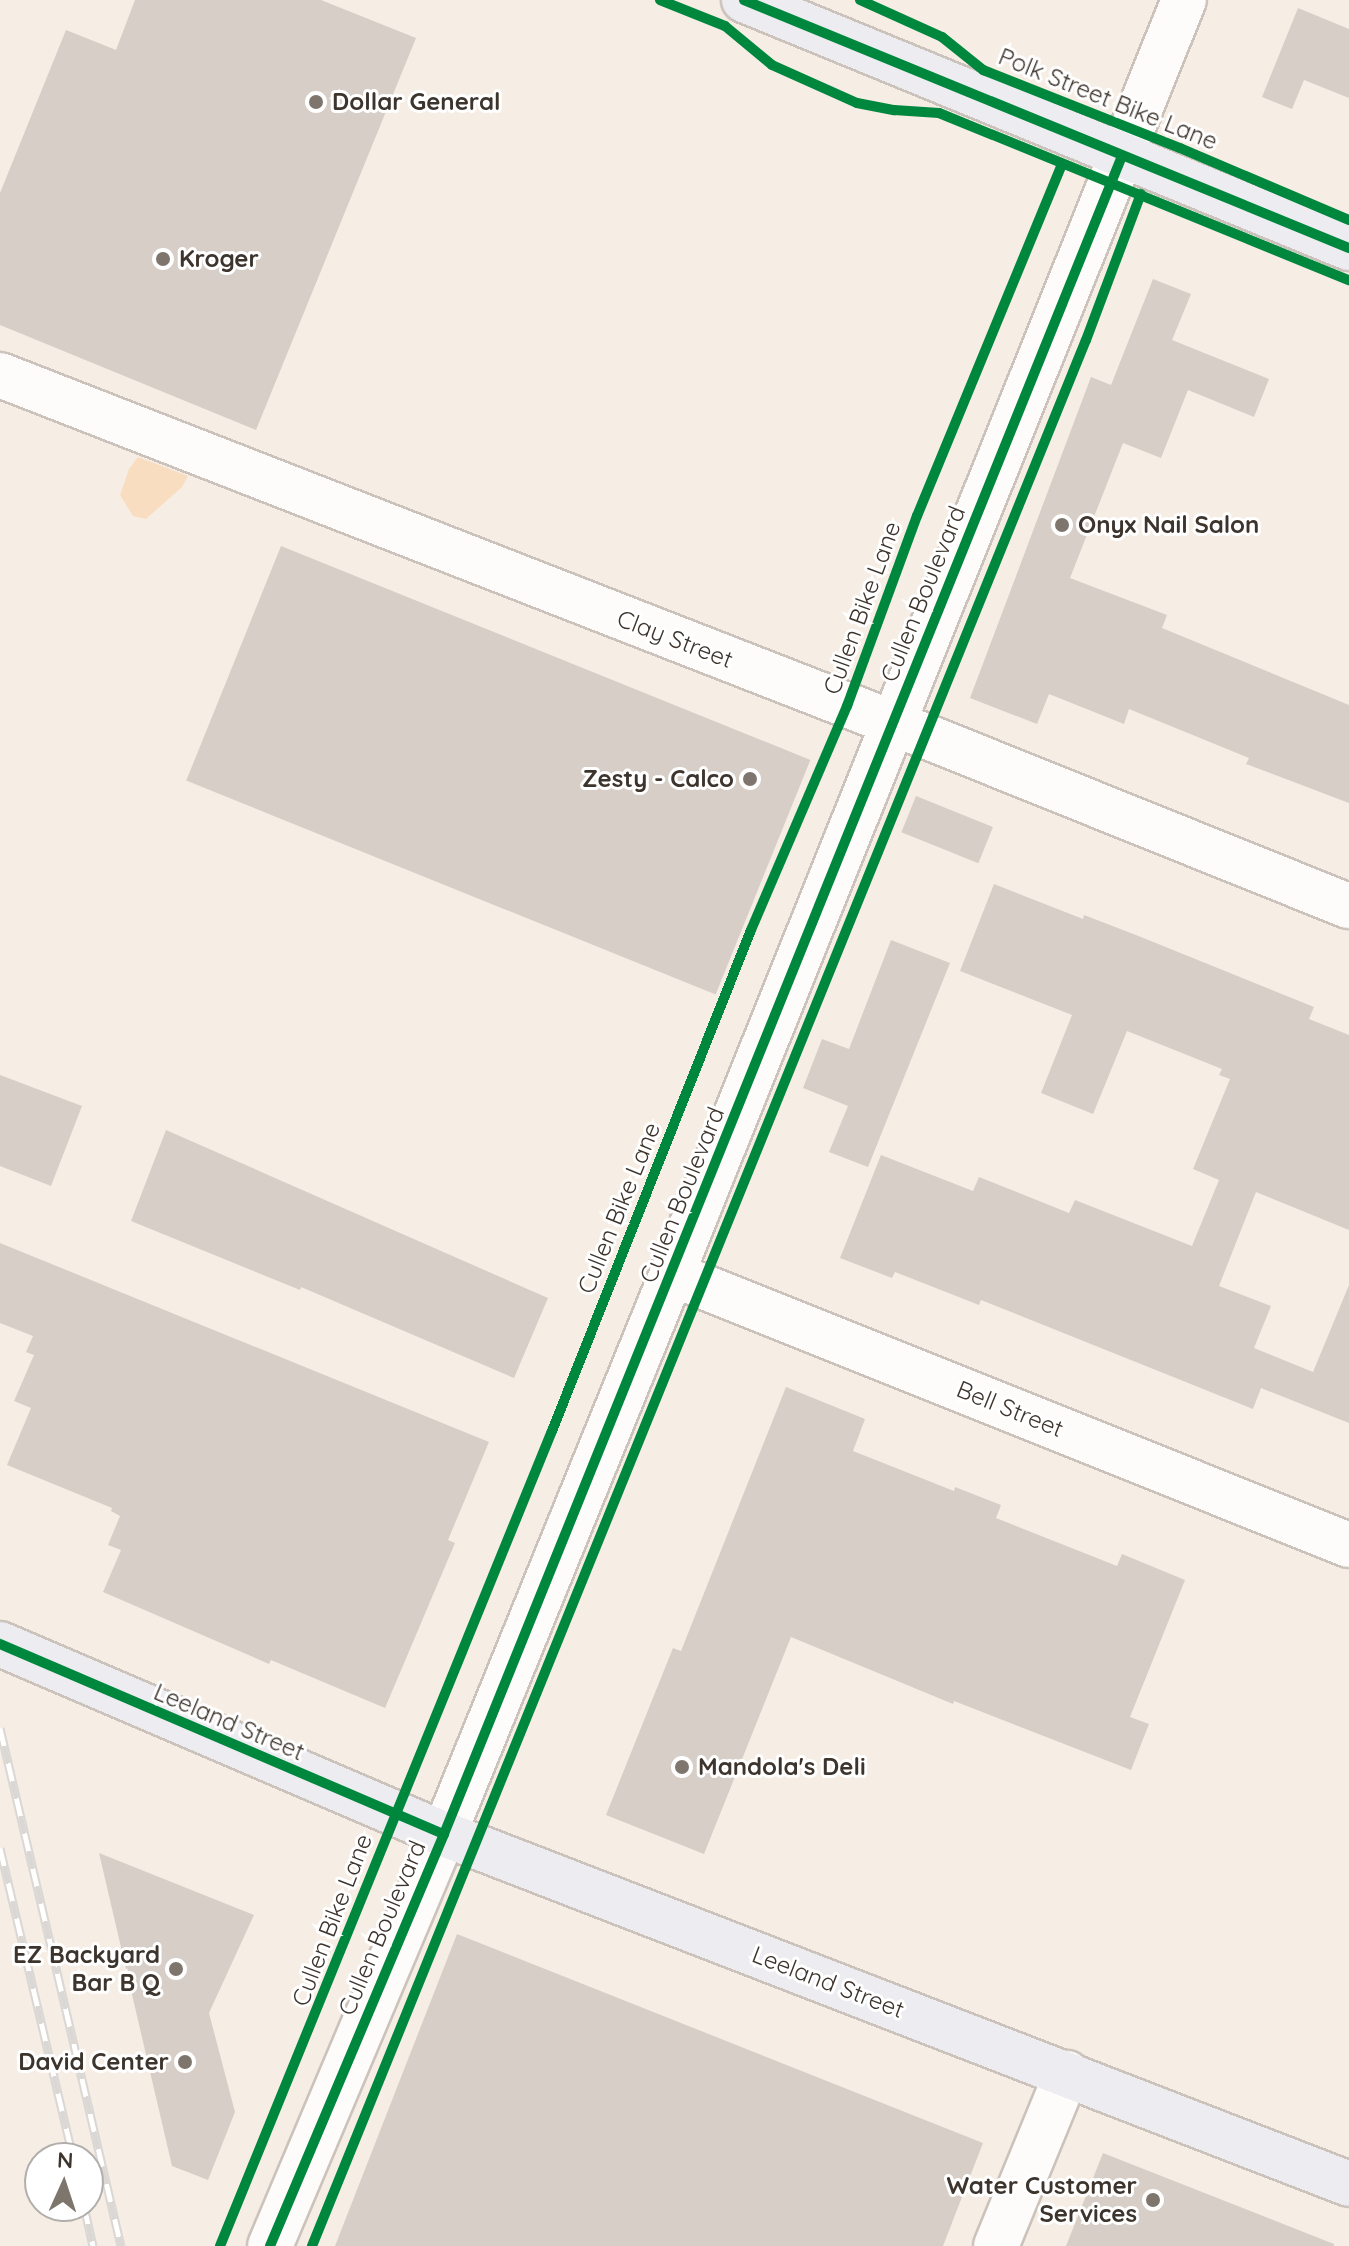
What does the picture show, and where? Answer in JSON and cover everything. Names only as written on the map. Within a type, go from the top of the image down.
[{"type":"main road","points":[[744,0],[1349,248]]},
{"type":"main road","name":"Leeland Street","points":[[0,1644],[444,1834],[1349,2184]]},
{"type":"street","name":"Cullen Boulevard","points":[[270,2246],[444,1834],[672,1274],[1184,0]]},
{"type":"street","name":"Clay Street","points":[[0,375],[893,723],[1349,906]]},
{"type":"street","name":"Bell Street","points":[[672,1274],[1349,1545]]},
{"type":"street","points":[[996,2246],[1067,2073]]},
{"type":"shaded area","points":[[138,457],[188,476],[182,487],[146,519],[133,516],[120,495],[129,469]]},
{"type":"building","name":"Kroger","points":[[135,0],[321,0],[416,38],[256,430],[0,325],[0,193],[66,30],[116,50]]},
{"type":"building","points":[[1298,8],[1349,29],[1349,98],[1304,80],[1292,109],[1262,97]]},
{"type":"building","points":[[1153,279],[1191,294],[1172,340],[1269,379],[1254,417],[1188,390],[1161,458],[1123,443],[1070,578],[1167,615],[1162,628],[1349,705],[1349,803],[1246,764],[1249,758],[1129,709],[1124,724],[1049,694],[1037,724],[970,698],[1091,377],[1111,385]]},
{"type":"building","points":[[281,546],[810,760],[716,994],[186,781]]},
{"type":"building","points":[[916,796],[993,827],[978,863],[901,832]]},
{"type":"building","points":[[994,884],[1083,919],[1084,915],[1314,1007],[1309,1019],[1349,1035],[1349,1230],[1256,1192],[1219,1286],[1271,1306],[1254,1348],[1313,1372],[1349,1285],[1349,1423],[1261,1388],[1253,1409],[981,1300],[979,1305],[895,1272],[892,1278],[840,1258],[881,1155],[973,1191],[979,1177],[1069,1213],[1075,1200],[1192,1246],[1219,1180],[1193,1169],[1230,1079],[1219,1075],[1222,1069],[1127,1031],[1093,1114],[1041,1093],[1072,1015],[960,971]]},
{"type":"building","points":[[891,940],[950,963],[868,1167],[829,1152],[848,1106],[803,1088],[822,1039],[849,1049]]},
{"type":"building","points":[[0,1075],[82,1106],[51,1186],[0,1166]]},
{"type":"building","points":[[166,1130],[548,1298],[514,1378],[301,1287],[300,1290],[131,1221]]},
{"type":"building","points":[[0,1243],[489,1442],[448,1540],[455,1543],[385,1708],[271,1660],[269,1664],[103,1592],[121,1550],[108,1545],[120,1516],[111,1511],[112,1508],[7,1465],[31,1408],[14,1401],[34,1355],[26,1352],[33,1336],[0,1323]]},
{"type":"building","points":[[786,1387],[865,1419],[853,1451],[954,1491],[955,1487],[1001,1505],[996,1518],[1117,1566],[1122,1554],[1185,1580],[1130,1717],[1149,1724],[1131,1770],[954,1701],[953,1704],[791,1637],[704,1854],[606,1815],[673,1648],[681,1651]]},
{"type":"building","name":"David Center","points":[[99,1853],[254,1915],[209,2013],[235,2112],[208,2180],[172,2166]]},
{"type":"building","points":[[457,1934],[983,2143],[943,2246],[335,2246]]},
{"type":"building","name":"Water Customer Services","points":[[1103,2153],[1334,2244],[1334,2246],[1066,2246]]},
{"type":"railway","points":[[0,1728],[121,2246]]},
{"type":"railway","points":[[0,1848],[69,2142]]},
{"type":"railway","points":[[88,2222],[93,2246]]},
{"type":"cycle path","points":[[660,0],[725,26],[772,65],[857,103],[894,110],[939,113],[1349,280]]},
{"type":"cycle path","points":[[744,0],[1349,248]]},
{"type":"cycle path","name":"Polk Street Bike Lane","points":[[860,0],[942,37],[983,70],[1180,148],[1349,220]]},
{"type":"cycle path","points":[[270,2246],[444,1834],[1122,156]]},
{"type":"cycle path","name":"Cullen Bike Lane","points":[[220,2246],[552,1431],[751,930],[847,706],[917,516],[1062,164]]},
{"type":"cycle path","points":[[312,2246],[1086,340],[1141,194]]},
{"type":"cycle path","points":[[0,1644],[444,1834]]},
{"type":"place","name":"Dollar General","points":[[316,102]]},
{"type":"place","name":"Kroger","points":[[163,259]]},
{"type":"place","name":"Onyx Nail Salon","points":[[1062,525]]},
{"type":"place","name":"Zesty - Calco","points":[[750,779]]},
{"type":"place","name":"Mandola's Deli","points":[[682,1767]]},
{"type":"place","name":"EZ Backyard Bar B Q","points":[[176,1969]]},
{"type":"place","name":"David Center","points":[[185,2062]]},
{"type":"place","name":"Water Customer Services","points":[[1153,2200]]}]
